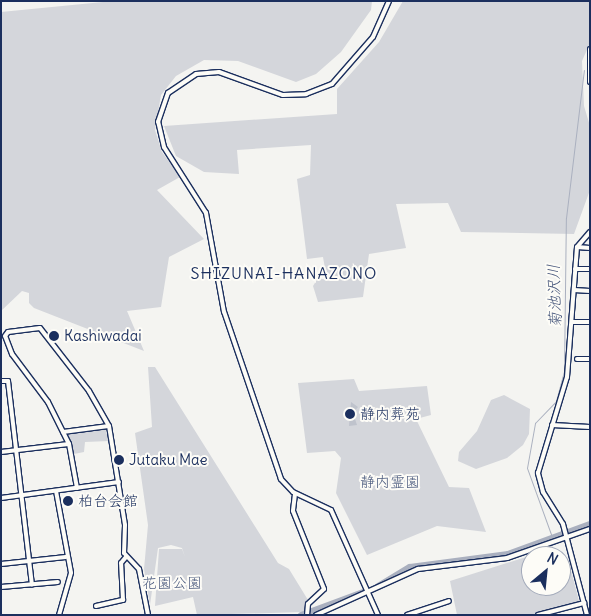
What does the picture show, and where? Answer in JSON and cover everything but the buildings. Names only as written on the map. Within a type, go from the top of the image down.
[{"type":"street","points":[[378,615],[369,586],[347,552],[331,510],[295,494],[281,480],[233,342],[206,213],[164,147],[159,115],[174,87],[203,72],[228,75],[283,95],[306,94],[327,86],[355,63],[381,24],[389,1]]},
{"type":"street","points":[[590,49],[590,82]]},
{"type":"street","points":[[587,615],[565,530],[538,479],[567,377],[573,322],[577,247],[590,232]]},
{"type":"street","points":[[577,247],[590,248]]},
{"type":"street","points":[[575,269],[590,269]]},
{"type":"street","points":[[574,290],[590,291]]},
{"type":"street","points":[[573,322],[590,322]]},
{"type":"street","points":[[76,488],[69,444],[5,336],[15,330],[40,328],[90,391],[109,426],[119,482],[126,556],[139,569],[148,615]]},
{"type":"street","points":[[577,359],[590,360]]},
{"type":"street","points":[[1,382],[8,381],[32,584]]},
{"type":"street","points":[[552,425],[590,427]]},
{"type":"street","points":[[63,432],[109,426]]},
{"type":"street","points":[[1,452],[69,444]]},
{"type":"street","points":[[1,498],[119,482]]},
{"type":"street","points":[[56,491],[66,557],[71,573],[59,615]]},
{"type":"street","points":[[295,494],[293,510],[324,589],[306,609],[307,615]]},
{"type":"street","points":[[316,615],[371,592],[418,569],[507,558],[590,529]]},
{"type":"street","points":[[96,606],[123,600],[121,563],[126,556]]},
{"type":"street","points":[[1,564],[66,557]]},
{"type":"street","points":[[1,587],[58,582]]},
{"type":"street","points":[[407,615],[449,601]]},
{"type":"street","points":[[538,615],[584,603]]},
{"type":"street","points":[[558,610],[559,615]]},
{"type":"green space","points":[[113,1],[372,1],[371,10],[341,52],[316,74],[296,82],[238,61],[204,60],[176,76],[161,95],[155,130],[162,152],[180,177],[157,190],[204,239],[169,257],[161,307],[127,311],[144,351],[34,308],[29,303],[29,293],[22,291],[1,311],[1,12]]},
{"type":"green space","points":[[403,1],[589,1],[590,43],[582,61],[584,106],[590,126],[590,190],[574,234],[461,232],[448,203],[396,204],[406,248],[369,254],[363,297],[318,302],[313,286],[318,278],[327,280],[323,257],[307,259],[297,179],[310,175],[311,145],[237,150],[239,174],[204,172],[176,156],[164,126],[337,114],[337,89],[379,42]]},
{"type":"green space","name":"花園公園","points":[[148,367],[155,367],[278,563],[289,569],[308,600],[304,612],[197,615],[193,597],[155,606],[159,549],[182,549],[185,557],[182,548],[171,545],[158,548],[150,605],[144,569],[148,525],[135,433],[152,427]]},
{"type":"green space","name":"静内霊園","points":[[354,379],[359,391],[427,386],[431,415],[416,419],[449,487],[469,488],[486,532],[437,526],[367,555],[336,493],[341,458],[335,451],[307,453],[298,383]]},
{"type":"green space","points":[[504,395],[530,409],[529,434],[523,445],[507,458],[476,469],[458,461],[459,452],[477,431],[491,400]]},
{"type":"green space","points":[[105,428],[109,441],[85,442],[84,452],[74,454],[67,434]]},
{"type":"green space","points":[[521,559],[521,596],[571,596],[571,570],[579,601],[534,615],[457,615],[450,581]]},
{"type":"waterway","name":"菊池沢川","points":[[552,537],[527,468],[535,423],[556,401],[564,372],[566,218],[584,70]]},
{"type":"waterway","points":[[378,586],[410,567],[508,554],[590,524]]},
{"type":"waterway","points":[[301,615],[366,591]]},
{"type":"place","name":"Kashiwadai","points":[[54,336]]},
{"type":"place","name":"静内葬苑","points":[[350,414]]},
{"type":"place","name":"Jutaku Mae","points":[[119,460]]},
{"type":"place","name":"柏台会館","points":[[68,501]]},
{"type":"district","name":"SHIZUNAI-HANAZONO","points":[[284,273]]}]
